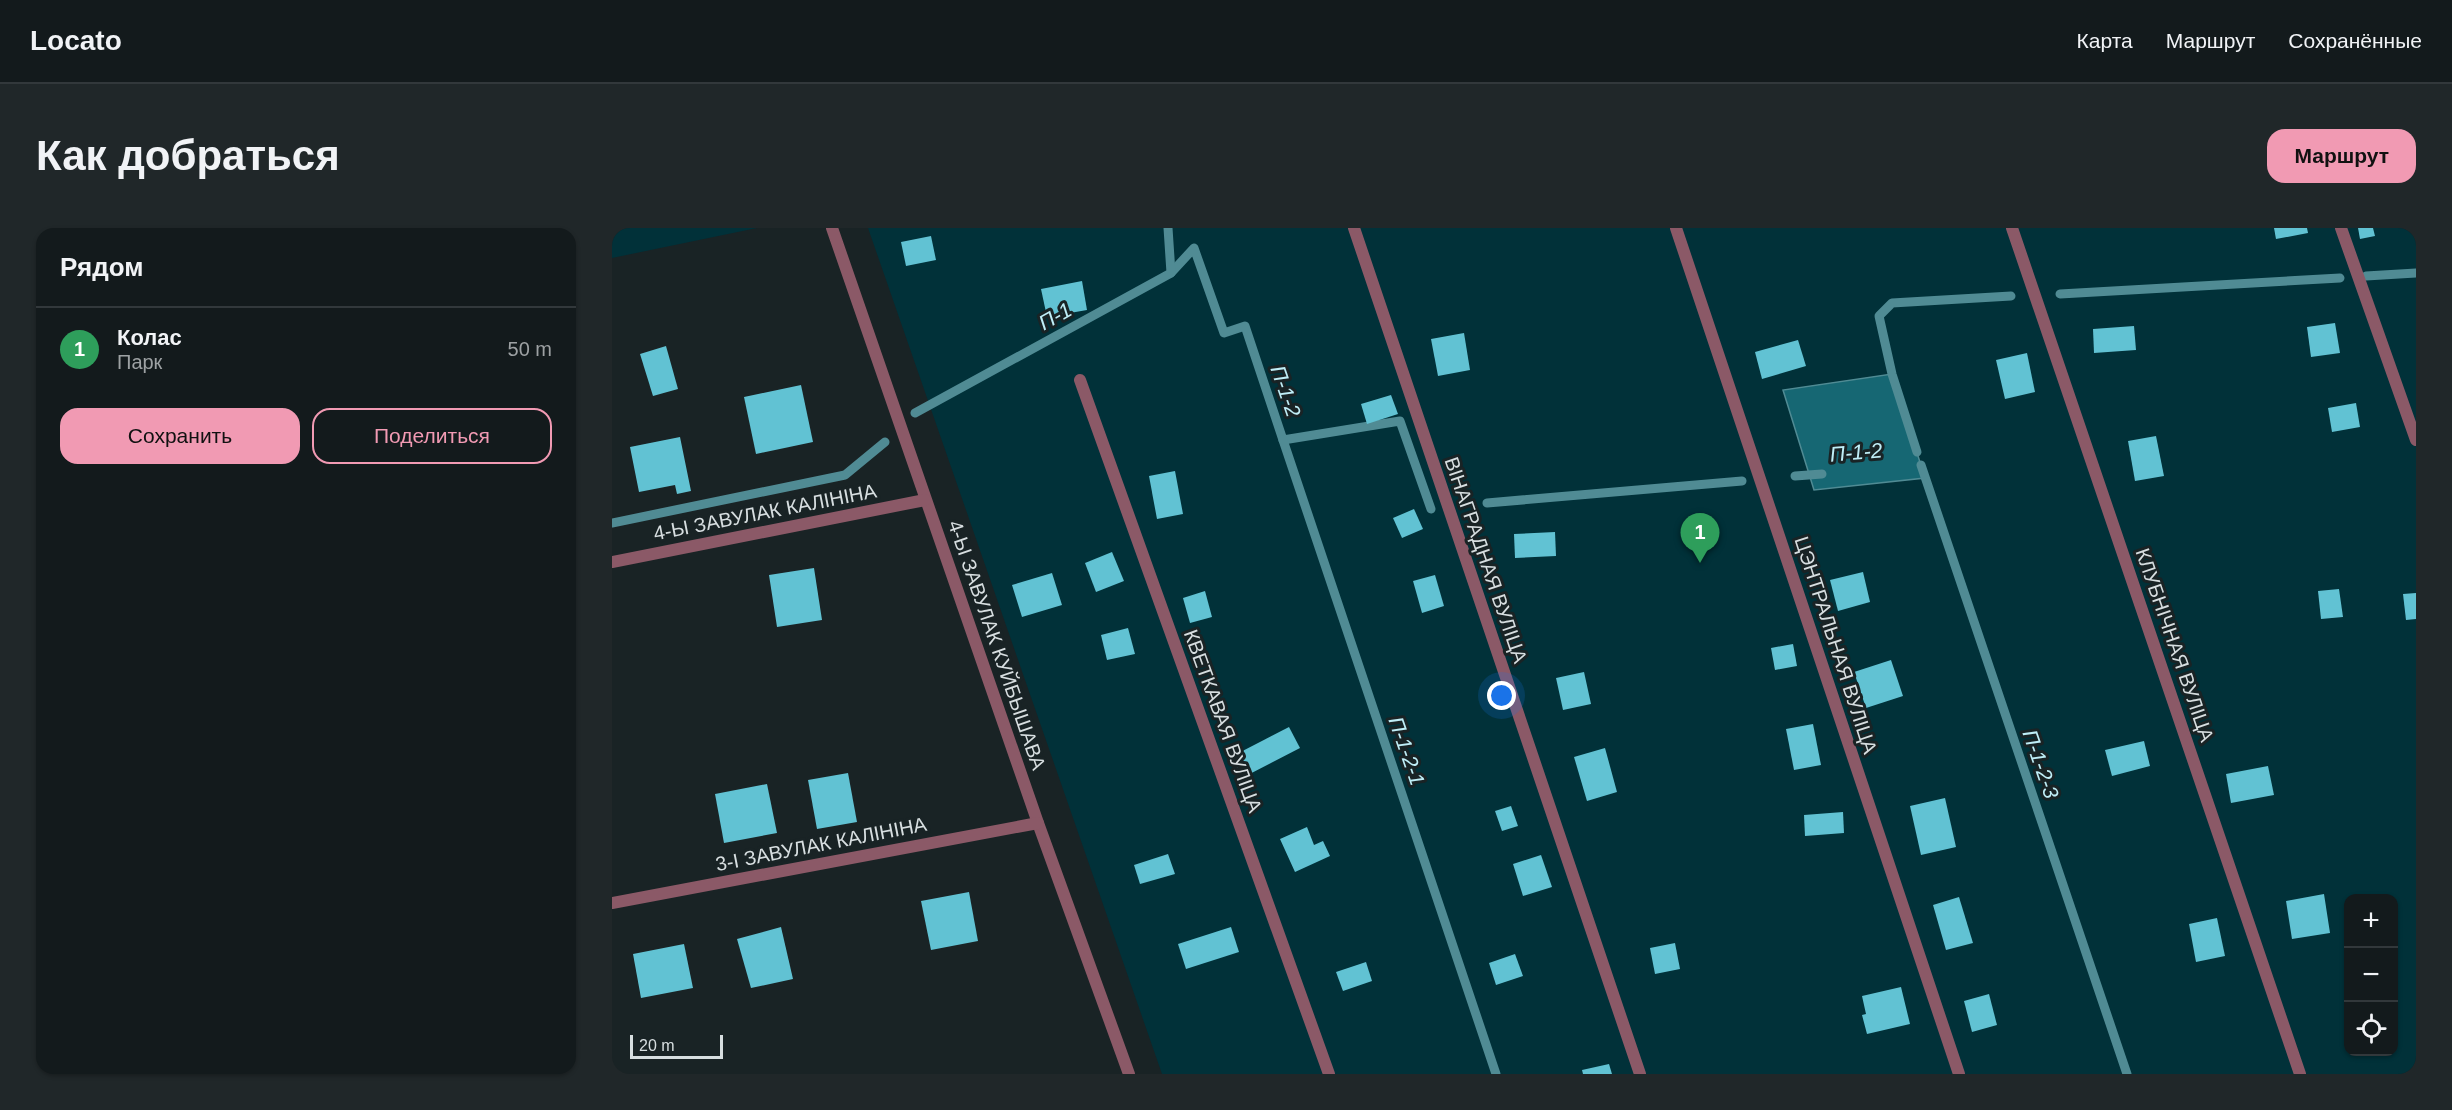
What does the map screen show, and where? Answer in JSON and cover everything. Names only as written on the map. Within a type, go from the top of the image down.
[{"type":"street","name":"4-Ы ЗАВУЛАК КУЙБЫШАВА","points":[[832,228],[1038,823],[1129,1074]]},
{"type":"street","name":"ВІНАГРАДНАЯ ВУЛІЦА","points":[[1354,228],[1640,1074]]},
{"type":"street","name":"ЦЭНТРАЛЬНАЯ ВУЛІЦА","points":[[1676,228],[1959,1074]]},
{"type":"street","name":"КЛУБНІЧНАЯ ВУЛІЦА","points":[[2012,228],[2300,1074]]},
{"type":"street","points":[[2341,228],[2416,440]]},
{"type":"street","name":"КВЕТКАВАЯ ВУЛІЦА","points":[[1080,380],[1329,1074]]},
{"type":"street","name":"4-Ы ЗАВУЛАК КАЛІНІНА","points":[[612,562],[926,500]]},
{"type":"street","name":"3-І ЗАВУЛАК КАЛІНІНА","points":[[612,903],[1038,823]]},
{"type":"shaded area","points":[[612,228],[757,228],[612,258]]},
{"type":"shaded area","points":[[868,228],[2416,228],[2416,1074],[1162,1074]]},
{"type":"water","points":[[1892,374],[1925,478],[1814,490],[1783,390]]},
{"type":"building","points":[[2274,228],[2307,228],[2308,233],[2276,239]]},
{"type":"building","points":[[2358,228],[2373,228],[2375,236],[2360,239]]},
{"type":"building","points":[[931,236],[936,260],[906,266],[901,242]]},
{"type":"building","points":[[1082,281],[1087,310],[1047,317],[1041,289]]},
{"type":"building","points":[[2335,323],[2340,353],[2311,357],[2307,327]]},
{"type":"building","points":[[2134,326],[2136,350],[2094,353],[2093,329]]},
{"type":"building","points":[[1464,333],[1470,370],[1438,376],[1431,339]]},
{"type":"building","points":[[1798,340],[1806,366],[1762,379],[1755,352]]},
{"type":"building","points":[[666,346],[678,389],[653,396],[640,354]]},
{"type":"building","points":[[2027,353],[2035,392],[2005,399],[1996,360]]},
{"type":"building","points":[[801,385],[813,442],[756,454],[744,397]]},
{"type":"building","points":[[1391,395],[1398,414],[1367,424],[1361,404]]},
{"type":"building","points":[[2356,403],[2360,427],[2332,432],[2328,408]]},
{"type":"building","points":[[2156,436],[2164,476],[2135,481],[2128,441]]},
{"type":"building","points":[[680,437],[691,491],[677,494],[675,485],[639,492],[630,447]]},
{"type":"building","points":[[1175,471],[1183,514],[1157,519],[1149,476]]},
{"type":"building","points":[[1414,509],[1423,529],[1402,538],[1393,518]]},
{"type":"building","points":[[1555,532],[1556,556],[1515,558],[1514,534]]},
{"type":"building","points":[[1112,552],[1124,581],[1096,592],[1085,563]]},
{"type":"building","points":[[814,568],[822,620],[777,627],[769,575]]},
{"type":"building","points":[[1863,572],[1870,602],[1838,611],[1830,580]]},
{"type":"building","points":[[1052,573],[1062,605],[1022,617],[1012,585]]},
{"type":"building","points":[[1435,575],[1444,606],[1422,613],[1413,581]]},
{"type":"building","points":[[2339,589],[2343,617],[2321,619],[2318,591]]},
{"type":"building","points":[[1205,591],[1212,617],[1190,623],[1183,598]]},
{"type":"building","points":[[2416,593],[2416,619],[2406,620],[2403,594]]},
{"type":"building","points":[[1128,628],[1135,654],[1107,660],[1101,635]]},
{"type":"building","points":[[1793,644],[1797,666],[1775,670],[1771,648]]},
{"type":"building","points":[[1891,660],[1903,696],[1866,708],[1854,672]]},
{"type":"building","points":[[1584,672],[1591,704],[1563,710],[1556,678]]},
{"type":"building","points":[[1813,724],[1821,765],[1794,770],[1786,729]]},
{"type":"building","points":[[1289,727],[1300,748],[1240,779],[1229,758]]},
{"type":"building","points":[[2144,741],[2150,766],[2112,776],[2105,750]]},
{"type":"building","points":[[1605,748],[1617,792],[1587,801],[1574,757]]},
{"type":"building","points":[[2268,766],[2274,795],[2231,803],[2226,774]]},
{"type":"building","points":[[848,773],[857,822],[817,829],[808,780]]},
{"type":"building","points":[[767,784],[777,833],[724,843],[715,794]]},
{"type":"building","points":[[1945,798],[1956,847],[1921,855],[1910,806]]},
{"type":"building","points":[[1511,806],[1518,826],[1502,831],[1495,811]]},
{"type":"building","points":[[1843,812],[1844,833],[1805,836],[1804,815]]},
{"type":"building","points":[[1307,827],[1314,845],[1323,841],[1330,856],[1295,872],[1280,839]]},
{"type":"building","points":[[1168,854],[1175,874],[1140,884],[1134,865]]},
{"type":"building","points":[[1541,855],[1552,887],[1523,896],[1513,864]]},
{"type":"building","points":[[969,892],[978,941],[931,950],[921,901]]},
{"type":"building","points":[[2324,894],[2330,933],[2292,939],[2286,901]]},
{"type":"building","points":[[1959,897],[1973,943],[1946,950],[1933,905]]},
{"type":"building","points":[[2217,918],[2225,956],[2196,962],[2189,924]]},
{"type":"building","points":[[781,927],[793,979],[751,988],[737,939]]},
{"type":"building","points":[[1231,927],[1239,952],[1186,969],[1178,944]]},
{"type":"building","points":[[1675,943],[1680,969],[1655,974],[1650,948]]},
{"type":"building","points":[[684,944],[693,988],[641,998],[633,954]]},
{"type":"building","points":[[1515,954],[1523,976],[1496,985],[1489,963]]},
{"type":"building","points":[[1366,962],[1372,981],[1343,991],[1336,972]]},
{"type":"building","points":[[1901,987],[1910,1024],[1867,1034],[1862,1015],[1866,1014],[1862,996]]},
{"type":"building","points":[[1989,994],[1997,1025],[1972,1032],[1964,1001]]},
{"type":"building","points":[[1609,1064],[1612,1074],[1583,1074],[1582,1070]]},
{"type":"waterway","name":"П-1","points":[[915,413],[1171,273],[1168,228]]},
{"type":"waterway","name":"П-1-2","points":[[1171,273],[1194,248],[1224,333],[1245,326],[1283,440],[1400,421],[1431,509]]},
{"type":"waterway","points":[[2366,276],[2416,273]]},
{"type":"waterway","points":[[2060,294],[2340,278]]},
{"type":"waterway","points":[[1917,452],[1892,374],[1879,316],[1892,303],[2011,296]]},
{"type":"waterway","name":"П-1-2-1","points":[[1283,440],[1496,1074]]},
{"type":"waterway","name":"П-1","points":[[612,523],[845,475],[885,442]]},
{"type":"waterway","name":"П-1-2-3","points":[[1921,465],[2127,1074]]},
{"type":"waterway","name":"П-1-2","points":[[1795,476],[1822,474]]},
{"type":"waterway","name":"П-1-2","points":[[1487,503],[1742,481]]},
{"type":"place","name":"Колас","points":[[1700,563]]}]
